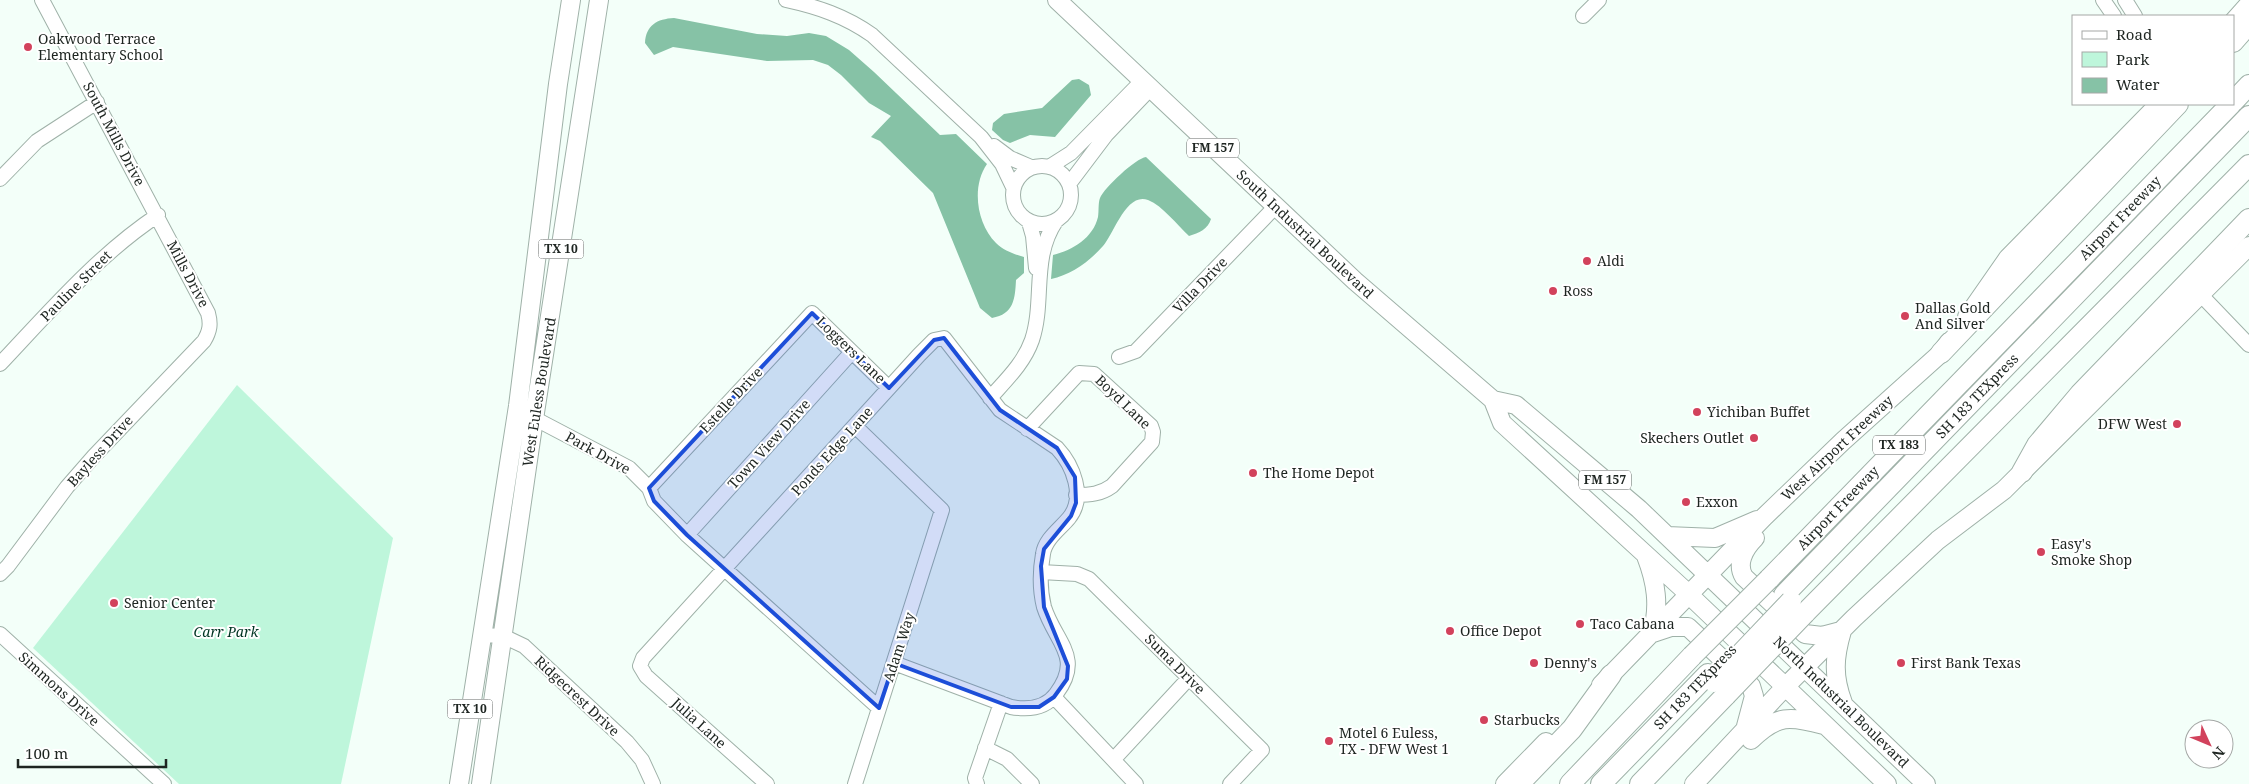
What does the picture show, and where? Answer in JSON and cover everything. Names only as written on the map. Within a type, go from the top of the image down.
[{"type":"highway","points":[[2234,41],[2249,24]]},
{"type":"highway","points":[[2234,54],[2249,38]]},
{"type":"highway","name":"Airport Freeway","points":[[2234,101],[2249,86]]},
{"type":"highway","points":[[2083,206],[2177,105]]},
{"type":"highway","points":[[1941,353],[2184,105]]},
{"type":"highway","name":"Airport Freeway","points":[[1570,784],[1692,656],[2230,105]]},
{"type":"highway","name":"SH 183 TEXpress","points":[[1794,603],[2249,116]]},
{"type":"highway","name":"SH 183 TEXpress","points":[[1616,784],[1716,684],[2111,271],[2249,133]]},
{"type":"highway","points":[[1640,784],[1716,684],[1794,603],[2249,165]]},
{"type":"highway","points":[[2022,472],[2037,445],[2086,387],[2249,219]]},
{"type":"highway","points":[[1519,784],[1572,729],[1611,674]]},
{"type":"highway","name":"SH 183 TEXpress","points":[[1600,784],[1716,684]]},
{"type":"main road","name":"West Euless Boulevard","points":[[459,784],[518,406],[558,84],[571,0]]},
{"type":"main road","name":"West Euless Boulevard","points":[[481,784],[534,420],[599,0]]},
{"type":"main road","name":"South Industrial Boulevard","points":[[1057,0],[1355,281],[1494,400],[1516,405],[1640,510],[1756,621]]},
{"type":"main road","points":[[2234,21],[2249,4]]},
{"type":"main road","name":"West Airport Freeway","points":[[1505,784],[1770,512],[1843,441],[1941,353],[2008,258],[2158,105]]},
{"type":"main road","points":[[1694,784],[1785,687],[1842,631],[1905,570],[2002,492],[2249,246]]},
{"type":"main road","name":"South Industrial Boulevard","points":[[1494,400],[1502,423],[1736,640]]},
{"type":"main road","points":[[1770,512],[1766,527],[1749,544],[1741,559],[1740,570],[1744,577],[1805,634],[1822,636],[1842,631]]},
{"type":"main road","points":[[1667,536],[1716,538],[1770,512]]},
{"type":"main road","points":[[1646,555],[1654,576],[1656,597],[1656,618],[1652,634]]},
{"type":"main road","name":"North Industrial Boulevard","points":[[1756,621],[1926,784]]},
{"type":"main road","points":[[1652,634],[1671,627],[1688,627],[1751,686],[1754,696],[1746,729]]},
{"type":"main road","points":[[1842,631],[1835,653],[1834,668],[1837,686],[1845,706]]},
{"type":"main road","name":"North Industrial Boulevard","points":[[1736,640],[1887,784]]},
{"type":"main road","points":[[1703,784],[1766,724],[1784,718],[1824,724]]},
{"type":"street","name":"South Mills Drive","points":[[42,0],[158,215]]},
{"type":"street","points":[[786,0],[828,10],[854,22],[872,35],[981,137],[1010,158],[1032,168]]},
{"type":"street","points":[[1583,16],[1599,0]]},
{"type":"street","points":[[2104,0],[2113,15]]},
{"type":"street","points":[[2125,0],[2134,15]]},
{"type":"street","points":[[1013,187],[1024,172],[1032,168],[1049,166],[1071,153],[1146,85]]},
{"type":"street","points":[[1069,184],[1146,85]]},
{"type":"street","points":[[0,179],[37,141],[96,102]]},
{"type":"street","points":[[981,137],[1002,164],[1013,187],[1013,203],[1017,211],[1029,222],[1033,236],[1038,281]]},
{"type":"street","points":[[1029,222],[1047,224],[1056,221],[1063,216],[1070,201],[1069,184],[1064,176],[1049,166]]},
{"type":"street","name":"Villa Drive","points":[[1119,357],[1136,351],[1276,206]]},
{"type":"street","name":"Mills Drive","points":[[158,215],[208,312],[210,322],[208,334]]},
{"type":"street","name":"Pauline Street","points":[[0,364],[109,253],[132,232],[158,215]]},
{"type":"street","points":[[894,663],[1001,703],[1025,709],[1039,707],[1054,698],[1067,679],[1068,666],[1060,639],[1044,607],[1041,572],[1044,549],[1052,536],[1071,516],[1076,503],[1075,477],[1065,456],[1058,448],[1007,416],[990,398],[1023,361],[1033,338],[1038,281],[1045,244],[1056,221]]},
{"type":"street","points":[[2200,295],[2249,345]]},
{"type":"street","name":"Loggers Lane","points":[[812,313],[889,388]]},
{"type":"street","name":"Estelle Drive","points":[[649,488],[812,313]]},
{"type":"street","name":"Bayless Drive","points":[[0,574],[67,487],[208,334]]},
{"type":"street","name":"Ponds Edge Lane","points":[[643,658],[934,340],[944,338],[990,398]]},
{"type":"street","name":"Town View Drive","points":[[687,535],[851,353]]},
{"type":"street","name":"Boyd Lane","points":[[1028,429],[1079,373],[1087,372],[1094,374],[1151,426],[1153,432],[1152,442],[1112,486],[1092,495],[1076,496]]},
{"type":"street","name":"Park Drive","points":[[518,406],[534,420],[617,461],[638,476],[649,488],[654,501],[687,535],[879,708]]},
{"type":"street","name":"Adam Way","points":[[855,426],[942,510],[855,784]]},
{"type":"street","name":"Suma Drive","points":[[1041,572],[1077,574],[1089,579],[1262,750],[1230,784]]},
{"type":"street","name":"Simmons Drive","points":[[0,634],[164,784]]},
{"type":"street","name":"Ridgecrest Drive","points":[[481,635],[503,636],[524,646],[627,742],[642,760],[652,784]]},
{"type":"street","name":"Julia Lane","points":[[643,658],[640,666],[646,676],[767,784]]},
{"type":"street","points":[[1114,759],[1189,678]]},
{"type":"street","points":[[1054,698],[1136,784]]},
{"type":"street","points":[[977,784],[975,778],[1001,703]]},
{"type":"street","points":[[985,748],[1007,759],[1032,784]]},
{"type":"highlighted area","points":[[812,313],[889,388],[934,340],[944,338],[1000,410],[1057,448],[1075,477],[1076,503],[1071,516],[1044,549],[1041,566],[1044,607],[1068,666],[1067,679],[1054,697],[1039,707],[1011,707],[894,663],[879,708],[687,535],[654,501],[649,488]]},
{"type":"green space","name":"Carr Park","points":[[237,385],[393,538],[341,784],[179,784],[33,648]]},
{"type":"water","points":[[674,18],[757,34],[787,36],[809,33],[826,36],[849,50],[940,135],[956,134],[987,164],[979,183],[978,194],[978,205],[984,226],[999,246],[1024,257],[1024,273],[1016,280],[1014,299],[1009,309],[1005,313],[992,318],[980,308],[933,193],[880,141],[871,137],[891,116],[869,103],[841,75],[828,65],[813,60],[767,61],[673,47],[654,55],[645,43],[650,27],[662,20]]},
{"type":"water","points":[[1079,79],[1089,85],[1091,95],[1055,137],[1030,135],[1010,143],[1003,140],[992,130],[993,123],[1004,114],[1042,108],[1072,80]]},
{"type":"water","points":[[1146,157],[1211,219],[1208,225],[1200,232],[1189,236],[1170,216],[1154,203],[1140,199],[1133,202],[1121,215],[1103,246],[1092,257],[1073,271],[1051,279],[1053,255],[1068,250],[1087,237],[1098,217],[1099,200],[1103,193],[1135,162]]},
{"type":"place","name":"Oakwood Terrace Elementary School","points":[[28,47]]},
{"type":"place","name":"Aldi","points":[[1587,261]]},
{"type":"place","name":"Ross","points":[[1553,291]]},
{"type":"place","name":"Dallas Gold And Silver","points":[[1905,316]]},
{"type":"place","name":"Yichiban Buffet","points":[[1697,412]]},
{"type":"place","name":"DFW West","points":[[2177,424]]},
{"type":"place","name":"Skechers Outlet","points":[[1754,438]]},
{"type":"place","name":"The Home Depot","points":[[1253,473]]},
{"type":"place","name":"Exxon","points":[[1686,502]]},
{"type":"place","name":"Easy's Smoke Shop","points":[[2041,552]]},
{"type":"place","name":"Senior Center","points":[[114,603]]},
{"type":"place","name":"Taco Cabana","points":[[1580,624]]},
{"type":"place","name":"Office Depot","points":[[1450,631]]},
{"type":"place","name":"Denny's","points":[[1534,663]]},
{"type":"place","name":"First Bank Texas","points":[[1901,663]]},
{"type":"place","name":"Starbucks","points":[[1484,720]]},
{"type":"place","name":"Motel 6 Euless, TX - DFW West 1","points":[[1329,741]]}]
